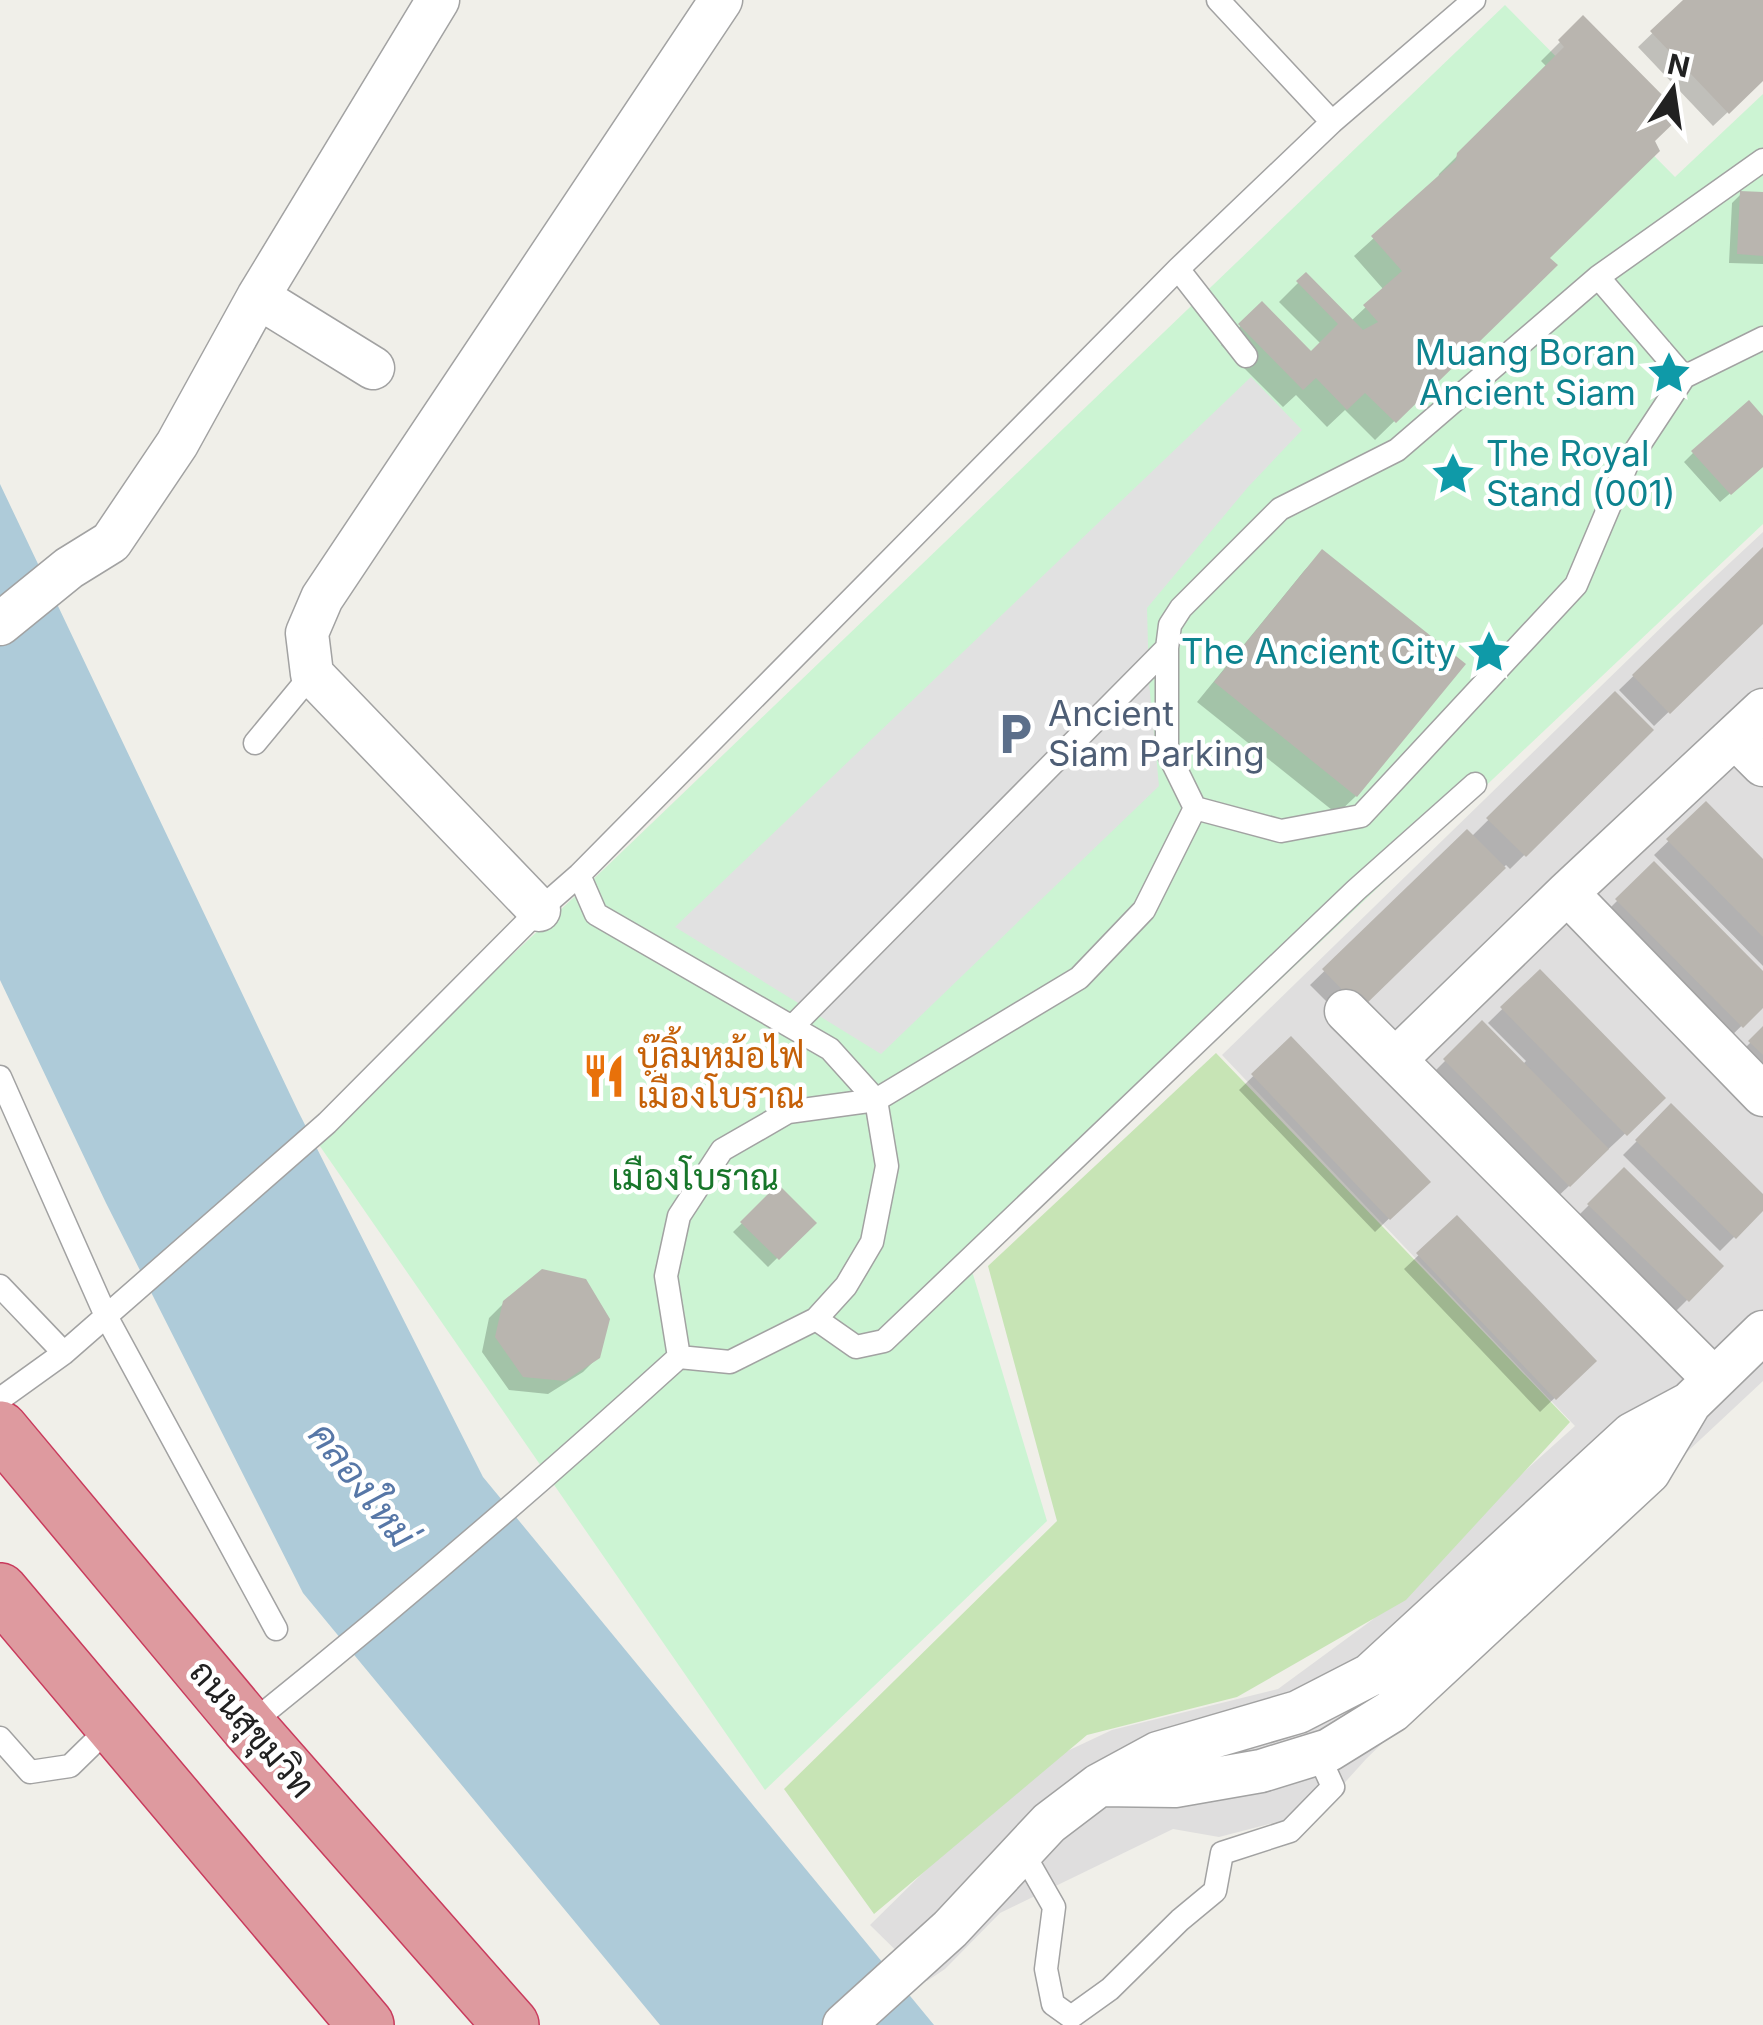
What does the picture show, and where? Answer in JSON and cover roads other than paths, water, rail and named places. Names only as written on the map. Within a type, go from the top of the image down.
[{"type":"highway","name":"ถนนสุขุมวิท","points":[[0,1429],[248,1726],[510,2025]]},
{"type":"highway","points":[[0,1591],[366,2025]]},
{"type":"street","points":[[0,624],[69,568],[111,542],[177,444],[258,298],[438,0]]},
{"type":"street","points":[[539,910],[312,674],[307,633],[322,598],[721,0]]},
{"type":"street","points":[[258,298],[373,368]]},
{"type":"street","points":[[1395,1060],[1567,893],[1754,737]]},
{"type":"street","points":[[1567,893],[1763,1095]]},
{"type":"street","points":[[1346,1012],[1702,1391]]},
{"type":"street","points":[[844,2025],[950,1928],[1049,1823],[1099,1785],[1158,1752],[1298,1712],[1370,1675],[1632,1434],[1702,1391],[1763,1332]]},
{"type":"street","points":[[1099,1785],[1175,1786],[1261,1771],[1330,1750],[1392,1711],[1649,1472],[1702,1391]]},
{"type":"lane","points":[[1218,0],[1332,122]]},
{"type":"lane","points":[[0,1400],[64,1353],[327,1122],[579,874],[1178,269],[1332,122],[1474,0]]},
{"type":"lane","points":[[1763,160],[1598,277],[1396,450],[1280,509],[1181,608],[1170,625],[1166,648],[1167,751],[1195,808],[1281,831],[1361,816],[1576,585],[1628,462],[1684,377],[1763,338]]},
{"type":"lane","points":[[1178,269],[1246,356]]},
{"type":"lane","points":[[1598,277],[1684,377]]},
{"type":"lane","points":[[793,1026],[1166,648]]},
{"type":"lane","points":[[254,743],[312,674]]},
{"type":"lane","points":[[816,1319],[856,1347],[884,1340],[1356,890],[1475,784]]},
{"type":"lane","points":[[679,1357],[666,1276],[679,1216],[722,1150],[788,1112],[876,1100],[1080,978],[1144,910],[1195,808]]},
{"type":"lane","points":[[248,1726],[549,1475],[679,1357],[730,1362],[816,1319],[846,1286],[872,1242],[887,1166],[876,1100],[830,1049],[596,914],[579,874]]},
{"type":"lane","points":[[0,1078],[106,1316],[276,1629]]},
{"type":"lane","points":[[0,1286],[64,1353]]},
{"type":"lane","points":[[0,1738],[30,1772],[50,1771],[70,1766],[112,1725]]},
{"type":"lane","points":[[1022,1852],[1054,1907],[1046,1970],[1053,2004],[1072,2017],[1110,1989],[1215,1891],[1222,1853],[1290,1831],[1333,1787],[1318,1754]]},
{"type":"water","name":"คลองใหม่","points":[[0,484],[298,1111],[483,1477],[934,2025],[660,2025],[303,1593],[106,1203],[0,980]]},
{"type":"place","name":"Muang Boran Ancient Siam","points":[[1669,373]]},
{"type":"place","name":"The Royal Stand (001)","points":[[1453,474]]},
{"type":"place","name":"The Ancient City","points":[[1489,652]]},
{"type":"place","name":"Ancient Siam Parking","points":[[1015,734]]},
{"type":"place","name":"บู๊ลิ้มหม้อไฟ เมืองโบราณ","points":[[604,1076]]},
{"type":"park label","name":"เมืองโบราณ","points":[[695,1178]]}]
